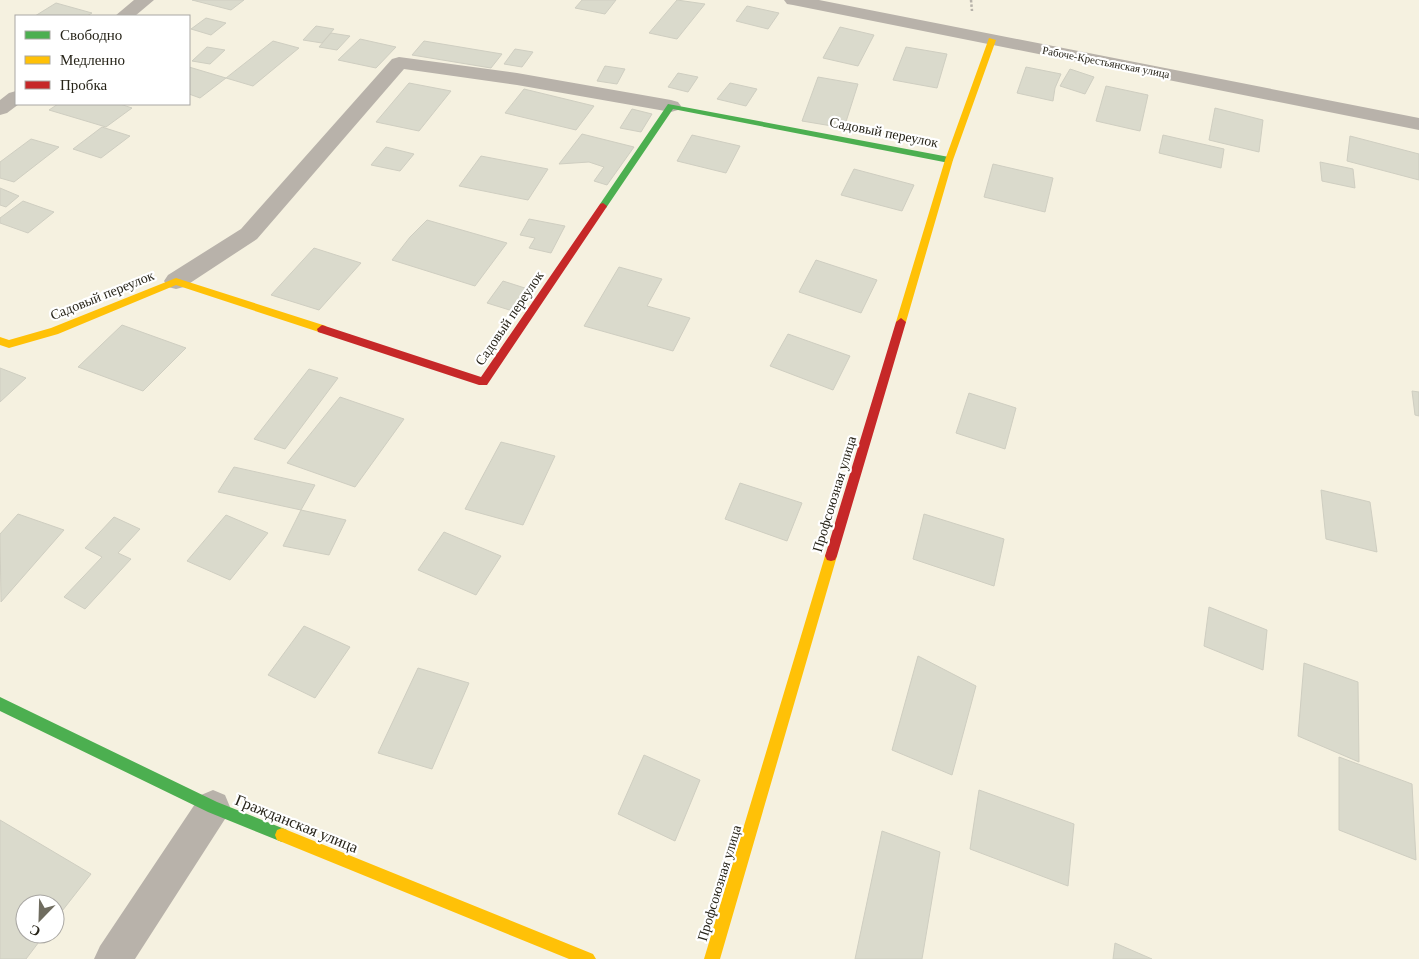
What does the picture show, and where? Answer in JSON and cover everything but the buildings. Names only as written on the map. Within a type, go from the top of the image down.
[{"type":"street","points":[[125,15],[145,0]]},
{"type":"street","name":"Рабоче-Крестьянская улица","points":[[793,0],[1419,124]]},
{"type":"street","name":"Профсоюзная улица","points":[[712,959],[949,160],[992,40]]},
{"type":"street","points":[[176,281],[249,234],[399,63],[517,79],[671,106]]},
{"type":"street","points":[[0,109],[15,98]]},
{"type":"street","name":"Садовый переулок","points":[[0,341],[9,344],[54,331],[176,281],[482,382],[671,106],[949,160]]},
{"type":"street","name":"Гражданская улица","points":[[0,704],[213,807],[588,959]]},
{"type":"street","points":[[113,959],[213,807]]},
{"type":"traffic: fast","points":[[603,206],[671,106],[949,160]]},
{"type":"traffic: fast","points":[[0,704],[213,807],[282,835]]},
{"type":"traffic: slow","points":[[901,322],[949,160],[992,40]]},
{"type":"traffic: slow","points":[[0,341],[9,344],[54,331],[176,281],[322,329]]},
{"type":"traffic: slow","points":[[712,959],[831,556]]},
{"type":"traffic: slow","points":[[282,835],[588,959]]},
{"type":"traffic: jam","points":[[322,329],[483,382],[603,206]]},
{"type":"traffic: jam","points":[[831,556],[901,322]]}]
